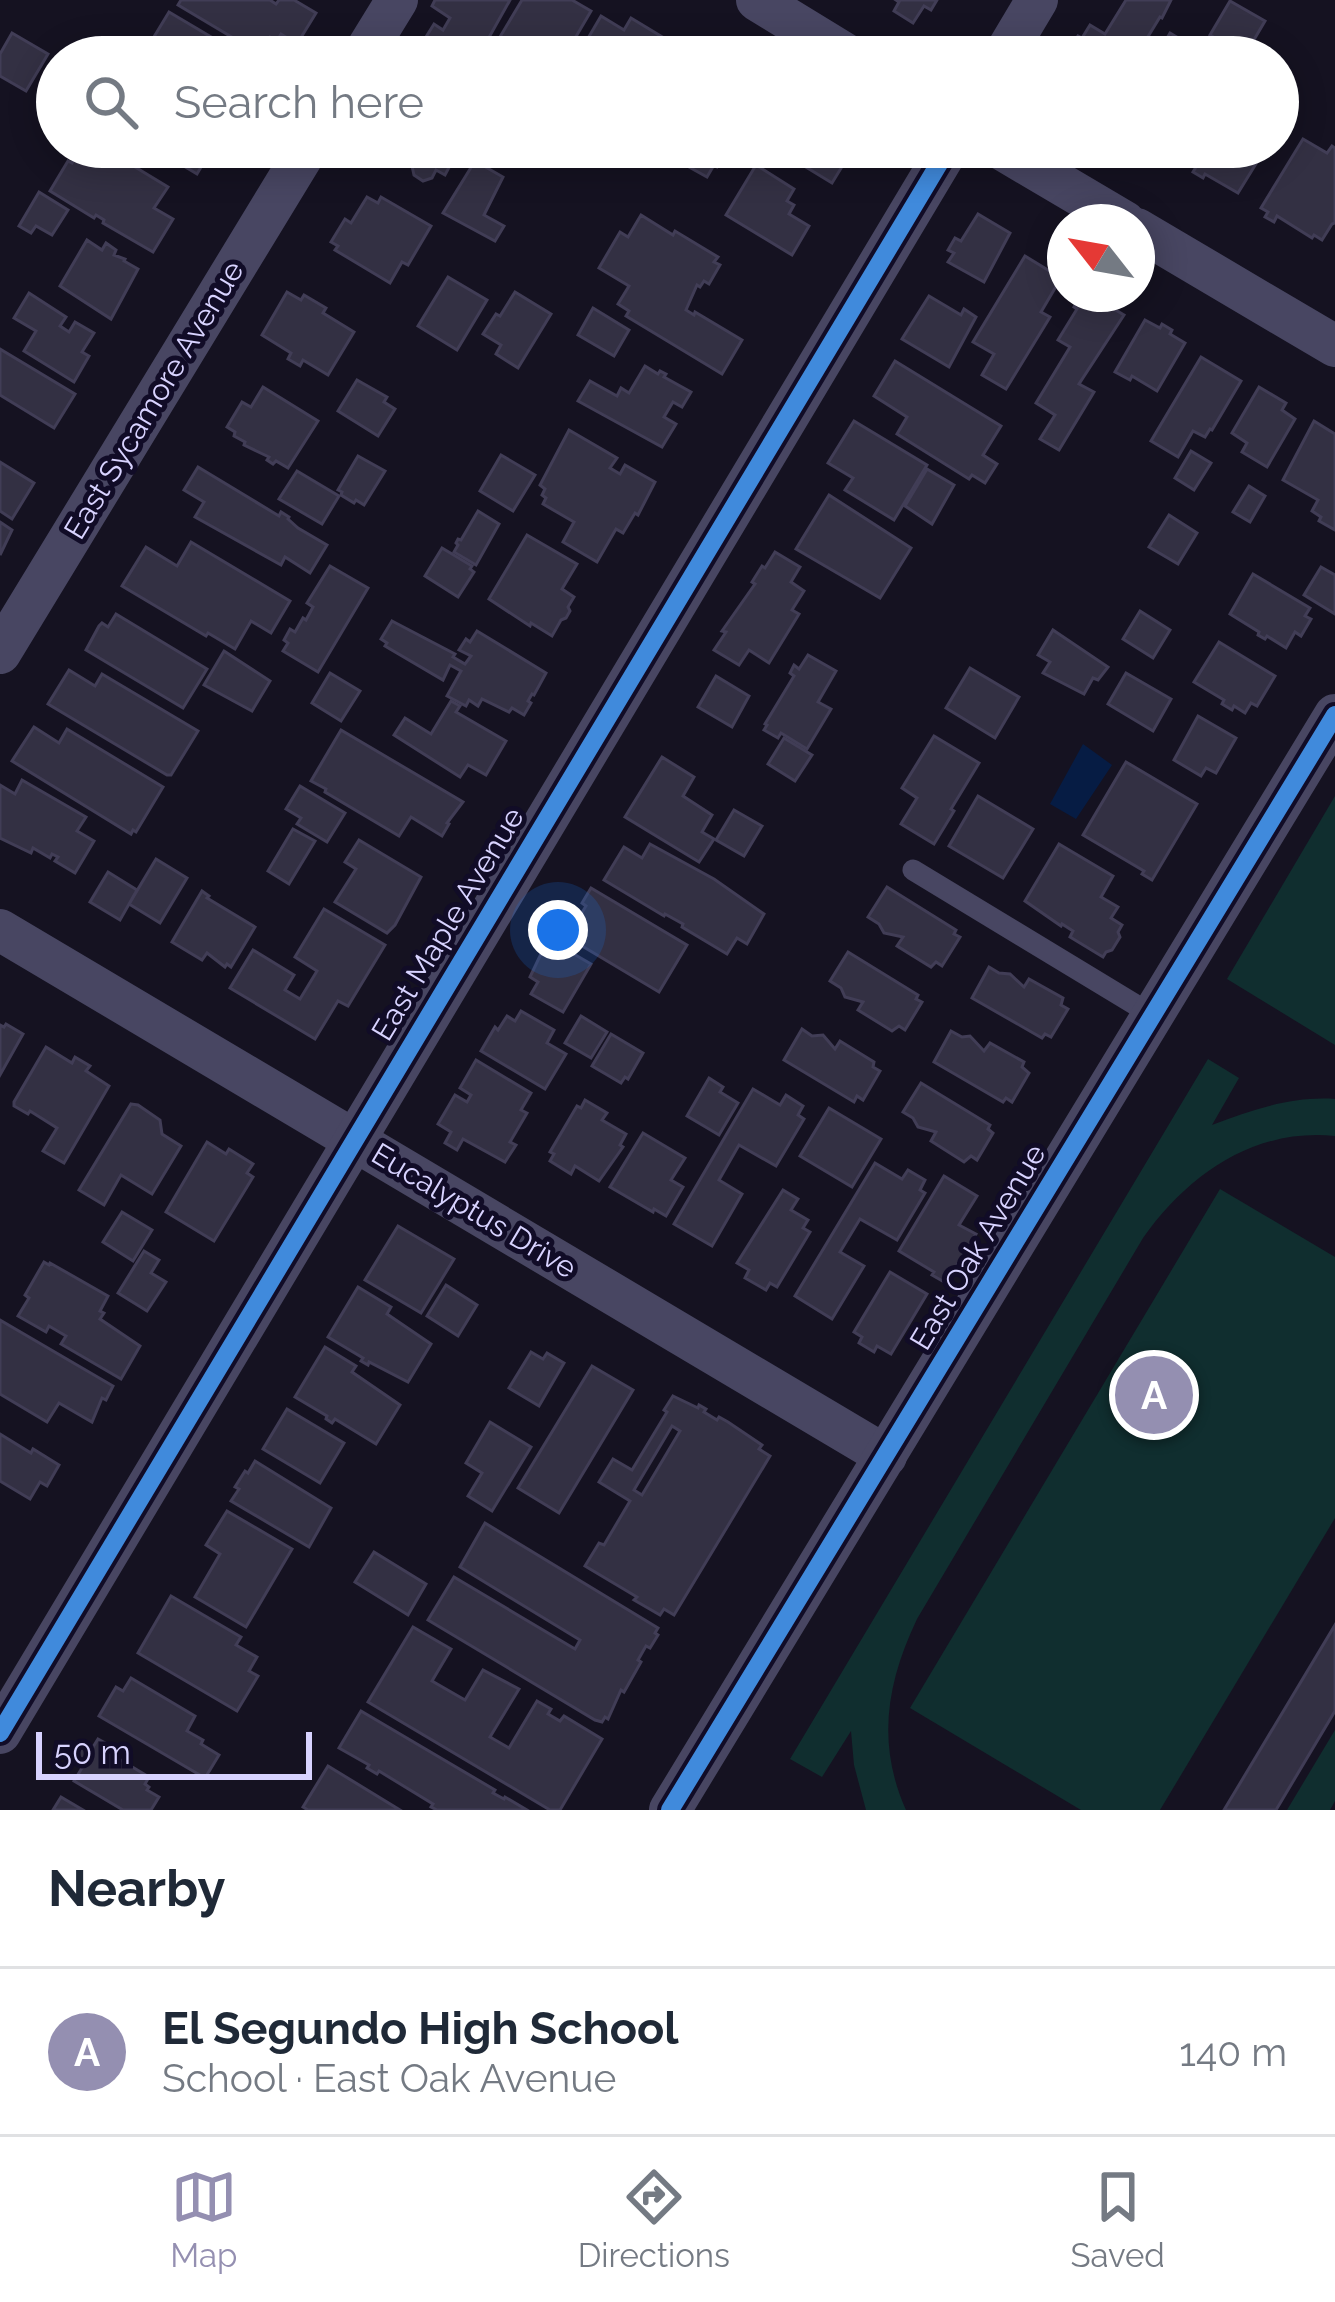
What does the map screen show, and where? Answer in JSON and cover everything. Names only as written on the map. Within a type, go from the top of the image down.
[{"type":"street","points":[[375,36],[397,0]]},
{"type":"street","points":[[757,0],[816,36]]},
{"type":"street","points":[[1015,36],[1036,0]]},
{"type":"street","name":"East Sycamore Avenue","points":[[0,653],[295,168]]},
{"type":"street","name":"East Maple Avenue","points":[[0,1733],[936,168]]},
{"type":"street","points":[[1034,168],[1095,204]]},
{"type":"street","points":[[1155,240],[1335,346]]},
{"type":"street","name":"East Oak Avenue","points":[[670,1810],[1335,715]]},
{"type":"street","name":"Eucalyptus Drive","points":[[0,930],[886,1456]]},
{"type":"lane","points":[[913,870],[1154,1016]]},
{"type":"green space","points":[[1335,796],[1335,1045],[1227,979]]},
{"type":"green space","points":[[1208,1059],[1239,1078],[1212,1125],[1287,1102],[1335,1099],[1335,1136],[1277,1140],[1225,1160],[1180,1194],[1143,1238],[917,1619],[898,1666],[889,1713],[891,1761],[906,1810],[866,1810],[851,1731],[822,1777],[790,1759]]},
{"type":"green space","points":[[1220,1189],[1335,1257],[1335,1518],[1160,1810],[1081,1810],[910,1708]]},
{"type":"green space","points":[[1335,1730],[1335,1801],[1330,1810],[1287,1810]]},
{"type":"water","points":[[1083,744],[1112,765],[1076,819],[1050,804]]},
{"type":"building","points":[[181,0],[270,0],[276,4],[294,0],[316,13],[302,36],[230,36],[178,5]]},
{"type":"building","points":[[435,0],[510,0],[490,36],[427,36],[434,24],[443,30],[450,18],[432,6]]},
{"type":"building","points":[[522,0],[572,0],[591,11],[576,36],[501,36]]},
{"type":"building","points":[[896,0],[937,0],[931,10],[924,6],[913,23],[894,11]]},
{"type":"building","points":[[1126,0],[1171,0],[1148,36],[1083,36],[1090,25],[1105,34]]},
{"type":"building","points":[[1230,1],[1265,21],[1256,36],[1210,35]]},
{"type":"building","points":[[169,12],[210,36],[154,36]]},
{"type":"building","points":[[601,16],[624,30],[631,18],[661,36],[589,36]]},
{"type":"building","points":[[12,33],[36,47],[36,74],[26,91],[0,76],[0,54]]},
{"type":"building","points":[[1303,139],[1327,153],[1335,148],[1335,223],[1322,240],[1277,216],[1274,222],[1261,208],[1285,168],[1299,168]]},
{"type":"building","points":[[64,168],[137,168],[168,187],[154,208],[173,219],[153,252],[50,191]]},
{"type":"building","points":[[412,168],[449,168],[445,175],[436,170],[423,181]]},
{"type":"building","points":[[471,168],[487,168],[503,177],[484,215],[504,226],[495,241],[443,213]]},
{"type":"building","points":[[691,168],[712,168],[707,177]]},
{"type":"building","points":[[754,168],[761,168],[794,189],[787,201],[794,205],[789,214],[809,226],[792,255],[726,215]]},
{"type":"building","points":[[807,168],[841,168],[832,183]]},
{"type":"building","points":[[1195,168],[1253,168],[1238,193],[1193,172]]},
{"type":"building","points":[[39,192],[68,210],[52,235],[36,226],[31,233],[19,226]]},
{"type":"building","points":[[367,197],[378,203],[381,197],[431,226],[408,265],[402,262],[390,283],[335,250],[338,246],[331,242],[345,219],[351,223]]},
{"type":"building","points":[[978,214],[1010,233],[984,282],[948,262],[955,238],[961,241]]},
{"type":"building","points":[[641,215],[718,257],[714,262],[720,265],[709,284],[697,285],[686,310],[742,340],[722,374],[626,316],[629,311],[618,304],[629,286],[599,268],[620,232],[628,237]]},
{"type":"building","points":[[87,240],[102,250],[106,243],[116,250],[114,255],[138,269],[111,319],[60,286]]},
{"type":"building","points":[[1025,256],[1047,269],[1047,302],[1041,312],[1050,317],[1006,389],[982,375],[994,354],[973,342]]},
{"type":"building","points":[[448,277],[487,300],[457,350],[418,326]]},
{"type":"building","points":[[287,292],[301,300],[304,295],[326,308],[323,313],[354,332],[328,375],[303,360],[300,366],[288,359],[291,353],[262,335]]},
{"type":"building","points":[[515,292],[551,314],[518,368],[496,354],[501,345],[483,334]]},
{"type":"building","points":[[29,293],[66,317],[60,326],[69,332],[75,322],[94,333],[82,352],[89,356],[74,382],[24,351],[36,331],[14,318]]},
{"type":"building","points":[[929,296],[961,315],[964,309],[976,317],[949,367],[902,339]]},
{"type":"building","points":[[593,308],[629,330],[614,356],[578,335]]},
{"type":"building","points":[[1075,312],[1124,315],[1079,384],[1094,392],[1059,450],[1040,439],[1055,415],[1036,403],[1070,347],[1058,340]]},
{"type":"building","points":[[1145,320],[1160,328],[1162,324],[1185,343],[1157,391],[1115,372]]},
{"type":"building","points":[[0,349],[75,394],[54,428],[0,395]]},
{"type":"building","points":[[1201,357],[1241,381],[1212,430],[1205,437],[1193,431],[1178,457],[1151,441]]},
{"type":"building","points":[[895,361],[1001,426],[983,455],[997,464],[985,483],[972,475],[969,479],[897,434],[907,417],[874,396]]},
{"type":"building","points":[[645,366],[691,392],[682,407],[673,402],[664,417],[676,424],[662,447],[578,401],[590,381],[617,396],[621,388],[629,393]]},
{"type":"building","points":[[357,380],[387,397],[384,402],[395,409],[378,436],[338,411]]},
{"type":"building","points":[[263,387],[318,421],[288,468],[244,445],[227,427],[242,402],[251,407]]},
{"type":"building","points":[[1259,387],[1286,403],[1282,410],[1295,419],[1267,467],[1242,452],[1247,443],[1232,433]]},
{"type":"building","points":[[854,421],[927,465],[894,520],[845,490],[853,478],[828,463]]},
{"type":"building","points":[[1314,421],[1335,434],[1335,530],[1312,511],[1318,500],[1283,480]]},
{"type":"building","points":[[569,430],[617,458],[610,468],[620,474],[625,465],[655,482],[638,515],[623,533],[616,529],[597,562],[563,542],[574,522],[543,504],[545,489],[540,485]]},
{"type":"building","points":[[1191,451],[1211,463],[1194,490],[1175,478]]},
{"type":"building","points":[[501,455],[535,475],[513,511],[480,491]]},
{"type":"building","points":[[358,456],[385,471],[364,505],[338,490]]},
{"type":"building","points":[[0,462],[34,483],[12,519],[0,511]]},
{"type":"building","points":[[198,467],[279,516],[281,512],[327,545],[310,573],[285,557],[281,565],[195,517],[204,502],[184,490]]},
{"type":"building","points":[[927,469],[954,485],[932,524],[905,506]]},
{"type":"building","points":[[297,471],[339,496],[322,524],[279,499]]},
{"type":"building","points":[[1249,486],[1265,496],[1250,522],[1233,512]]},
{"type":"building","points":[[829,495],[911,548],[880,598],[796,549]]},
{"type":"building","points":[[478,511],[499,524],[476,565],[454,552]]},
{"type":"building","points":[[1169,515],[1197,533],[1178,564],[1149,547]]},
{"type":"building","points":[[0,522],[12,530],[0,555]]},
{"type":"building","points":[[527,535],[577,564],[562,589],[574,597],[570,611],[552,636],[489,599]]},
{"type":"building","points":[[191,542],[290,601],[271,633],[251,621],[235,649],[122,586],[146,547],[177,566]]},
{"type":"building","points":[[442,548],[474,572],[458,597],[425,576]]},
{"type":"building","points":[[775,552],[800,567],[791,582],[804,591],[792,610],[799,614],[769,663],[749,650],[739,665],[714,650],[752,582]]},
{"type":"building","points":[[330,566],[368,588],[318,672],[283,651],[288,643],[284,640],[290,629],[295,632],[306,620],[313,607],[307,603]]},
{"type":"building","points":[[1321,567],[1335,575],[1335,614],[1304,595]]},
{"type":"building","points":[[1253,574],[1310,608],[1305,616],[1311,619],[1301,636],[1295,632],[1286,648],[1230,614]]},
{"type":"building","points":[[1140,611],[1170,630],[1153,658],[1123,639]]},
{"type":"building","points":[[116,614],[207,669],[183,708],[86,650],[99,626],[108,627]]},
{"type":"building","points":[[392,621],[465,664],[471,656],[459,650],[477,631],[546,673],[524,715],[482,699],[478,706],[469,700],[466,706],[447,696],[461,671],[450,665],[443,680],[385,646],[381,639]]},
{"type":"building","points":[[1053,630],[1108,667],[1098,680],[1093,678],[1084,694],[1043,673],[1050,662],[1038,655]]},
{"type":"building","points":[[1219,642],[1275,676],[1257,706],[1251,703],[1245,713],[1222,704],[1224,700],[1194,682]]},
{"type":"building","points":[[224,651],[270,681],[252,711],[204,685]]},
{"type":"building","points":[[808,655],[836,671],[818,702],[831,709],[807,749],[781,733],[778,738],[764,730],[794,676],[790,673],[794,665],[799,669]]},
{"type":"building","points":[[970,668],[1019,697],[995,738],[946,708]]},
{"type":"building","points":[[69,670],[95,686],[102,674],[198,731],[171,775],[48,704]]},
{"type":"building","points":[[330,673],[360,691],[341,721],[312,703]]},
{"type":"building","points":[[1126,673],[1171,699],[1153,731],[1108,704]]},
{"type":"building","points":[[716,676],[749,696],[732,727],[698,707]]},
{"type":"building","points":[[451,701],[460,706],[456,712],[506,741],[486,775],[468,765],[460,777],[394,735],[405,718],[431,734]]},
{"type":"building","points":[[1198,716],[1236,738],[1216,773],[1206,768],[1201,776],[1174,760]]},
{"type":"building","points":[[34,727],[59,743],[67,729],[163,787],[136,832],[131,834],[12,761]]},
{"type":"building","points":[[341,730],[463,802],[442,836],[411,817],[399,836],[311,781]]},
{"type":"building","points":[[934,736],[979,763],[934,844],[901,824],[917,798],[902,788]]},
{"type":"building","points":[[784,738],[812,755],[795,781],[768,764]]},
{"type":"building","points":[[662,757],[694,777],[683,796],[712,815],[702,832],[714,839],[699,862],[625,817]]},
{"type":"building","points":[[1126,762],[1197,804],[1152,880],[1083,835]]},
{"type":"building","points":[[22,780],[86,817],[77,831],[94,841],[75,873],[52,854],[50,858],[33,848],[31,853],[0,838],[0,785],[15,794]]},
{"type":"building","points":[[300,786],[345,813],[327,842],[297,824],[301,818],[286,809]]},
{"type":"building","points":[[978,796],[1033,829],[1003,878],[949,846]]},
{"type":"building","points":[[734,810],[762,826],[744,856],[716,840]]},
{"type":"building","points":[[293,829],[315,841],[289,884],[268,871]]},
{"type":"building","points":[[359,840],[421,877],[387,933],[335,902],[356,869],[345,862]]},
{"type":"building","points":[[650,844],[714,879],[764,914],[747,944],[737,938],[727,954],[604,880],[624,847],[642,858]]},
{"type":"building","points":[[1059,844],[1113,876],[1101,897],[1118,907],[1111,918],[1122,925],[1120,937],[1103,957],[1070,937],[1073,931],[1025,901]]},
{"type":"building","points":[[156,859],[187,878],[160,923],[129,904]]},
{"type":"building","points":[[108,872],[137,890],[120,920],[90,902]]},
{"type":"building","points":[[887,887],[956,930],[954,934],[960,937],[942,966],[936,962],[931,967],[897,946],[903,937],[884,933],[868,917]]},
{"type":"building","points":[[591,888],[687,945],[659,992],[567,937]]},
{"type":"building","points":[[202,891],[255,927],[231,967],[207,953],[202,960],[172,942]]},
{"type":"building","points":[[324,909],[385,945],[348,1006],[338,1001],[315,1039],[230,988],[253,950],[294,975],[285,990],[300,999],[317,971],[295,957]]},
{"type":"building","points":[[548,939],[591,964],[563,1012],[531,994],[538,982],[530,977]]},
{"type":"building","points":[[848,952],[918,995],[916,999],[922,1002],[905,1030],[899,1026],[892,1031],[858,1010],[863,1002],[845,997],[830,981]]},
{"type":"building","points":[[989,967],[1010,974],[1024,987],[1029,979],[1063,998],[1061,1005],[1068,1009],[1051,1037],[1045,1034],[1042,1038],[972,998]]},
{"type":"building","points":[[521,1011],[554,1030],[547,1043],[566,1054],[545,1089],[481,1051],[495,1027],[498,1030],[507,1016],[515,1021]]},
{"type":"building","points":[[581,1016],[607,1032],[591,1058],[565,1043]]},
{"type":"building","points":[[0,1025],[23,1034],[0,1075]]},
{"type":"building","points":[[802,1029],[812,1036],[823,1035],[835,1049],[840,1041],[874,1062],[873,1067],[880,1071],[863,1100],[857,1096],[854,1102],[784,1060]]},
{"type":"building","points":[[951,1031],[970,1036],[984,1051],[990,1043],[1024,1062],[1022,1067],[1029,1073],[1012,1102],[1006,1098],[1003,1102],[934,1062]]},
{"type":"building","points":[[611,1034],[643,1053],[621,1083],[592,1066]]},
{"type":"building","points":[[46,1047],[72,1063],[75,1057],[90,1066],[86,1071],[109,1086],[64,1163],[43,1151],[57,1128],[14,1106]]},
{"type":"building","points":[[476,1060],[531,1093],[521,1110],[527,1113],[510,1142],[516,1145],[505,1162],[463,1139],[457,1150],[445,1143],[451,1132],[438,1124],[455,1095],[467,1102],[471,1095],[460,1088]]},
{"type":"building","points":[[709,1078],[738,1103],[719,1135],[687,1116]]},
{"type":"building","points":[[921,1083],[990,1125],[993,1133],[977,1160],[971,1156],[964,1162],[931,1141],[936,1132],[918,1127],[903,1112]]},
{"type":"building","points":[[753,1089],[780,1105],[786,1095],[803,1106],[798,1115],[804,1119],[776,1166],[739,1145],[719,1180],[742,1194],[712,1246],[674,1224]]},
{"type":"building","points":[[585,1100],[607,1113],[602,1120],[626,1134],[623,1147],[599,1181],[575,1166],[571,1174],[550,1161],[554,1154],[550,1152]]},
{"type":"building","points":[[131,1104],[160,1120],[162,1134],[181,1146],[152,1194],[121,1175],[104,1205],[79,1190]]},
{"type":"building","points":[[829,1108],[881,1139],[852,1187],[800,1156]]},
{"type":"building","points":[[643,1133],[685,1158],[671,1180],[683,1187],[666,1216],[610,1187]]},
{"type":"building","points":[[207,1142],[253,1164],[247,1173],[253,1177],[214,1241],[166,1212]]},
{"type":"building","points":[[875,1163],[902,1179],[908,1170],[925,1180],[920,1190],[925,1193],[897,1240],[860,1219],[840,1252],[864,1266],[832,1319],[795,1296]]},
{"type":"building","points":[[944,1176],[977,1196],[959,1225],[976,1234],[946,1283],[899,1251]]},
{"type":"building","points":[[783,1190],[798,1199],[791,1210],[808,1220],[803,1228],[810,1232],[777,1287],[770,1283],[766,1290],[745,1278],[749,1270],[737,1263]]},
{"type":"building","points":[[122,1212],[152,1230],[133,1261],[103,1242]]},
{"type":"building","points":[[398,1226],[454,1259],[421,1313],[365,1280]]},
{"type":"building","points":[[144,1251],[159,1260],[151,1273],[166,1282],[147,1311],[118,1293]]},
{"type":"building","points":[[44,1262],[108,1296],[100,1319],[140,1346],[121,1379],[61,1344],[66,1336],[49,1326],[46,1332],[18,1316]]},
{"type":"building","points":[[890,1272],[927,1294],[891,1354],[877,1346],[874,1352],[859,1343],[862,1337],[854,1332]]},
{"type":"building","points":[[446,1285],[477,1305],[458,1336],[427,1316]]},
{"type":"building","points":[[358,1287],[391,1307],[387,1314],[431,1344],[408,1382],[368,1365],[328,1337]]},
{"type":"building","points":[[0,1320],[113,1386],[92,1422],[59,1403],[47,1422],[0,1394]]},
{"type":"building","points":[[325,1347],[356,1366],[352,1372],[400,1405],[376,1444],[335,1419],[332,1423],[295,1397]]},
{"type":"building","points":[[531,1352],[543,1359],[547,1353],[564,1363],[539,1406],[509,1388]]},
{"type":"building","points":[[592,1366],[633,1390],[559,1513],[518,1488]]},
{"type":"building","points":[[673,1396],[699,1405],[762,1445],[759,1449],[770,1456],[674,1615],[664,1609],[660,1615],[585,1566],[599,1543],[604,1545],[630,1501],[599,1482],[613,1459],[632,1470]],"holes":[[[672,1426],[680,1431],[642,1495],[634,1490]]]},
{"type":"building","points":[[287,1409],[344,1443],[320,1483],[263,1449]]},
{"type":"building","points":[[490,1422],[531,1447],[492,1511],[468,1496],[482,1473],[466,1463]]},
{"type":"building","points":[[0,1434],[59,1465],[47,1486],[40,1482],[30,1499],[0,1481]]},
{"type":"building","points":[[255,1461],[331,1508],[309,1547],[231,1501],[239,1489],[235,1487]]},
{"type":"building","points":[[227,1511],[292,1549],[246,1627],[195,1597],[220,1554],[206,1545]]},
{"type":"building","points":[[485,1523],[658,1628],[608,1719],[595,1720],[428,1620],[454,1577],[575,1649],[580,1640],[460,1567]]},
{"type":"building","points":[[374,1552],[426,1584],[408,1615],[355,1582]]},
{"type":"building","points":[[171,1596],[241,1637],[236,1645],[257,1657],[249,1671],[258,1676],[237,1711],[138,1653]]},
{"type":"building","points":[[1335,1625],[1335,1711],[1276,1810],[1224,1810]]},
{"type":"building","points":[[413,1627],[451,1649],[432,1681],[465,1700],[483,1670],[519,1689],[490,1737],[509,1748],[537,1701],[551,1709],[548,1714],[560,1721],[564,1716],[602,1739],[560,1810],[550,1810],[368,1702]]},
{"type":"building","points":[[131,1678],[195,1716],[187,1731],[219,1755],[205,1778],[99,1716],[116,1687],[123,1691]]},
{"type":"building","points":[[361,1711],[527,1810],[431,1807],[433,1804],[339,1748]]},
{"type":"building","points":[[98,1739],[118,1750],[114,1756],[149,1777],[147,1790],[159,1797],[151,1810],[123,1810],[74,1781],[82,1768],[73,1762],[85,1742],[93,1747]]},
{"type":"building","points":[[328,1766],[400,1810],[303,1807]]},
{"type":"building","points":[[61,1797],[83,1810],[53,1810]]},
{"type":"cycle path","points":[[0,1733],[936,168]]},
{"type":"cycle path","points":[[670,1810],[1335,715]]},
{"type":"place","name":"El Segundo High School","points":[[1154,1395]]}]
